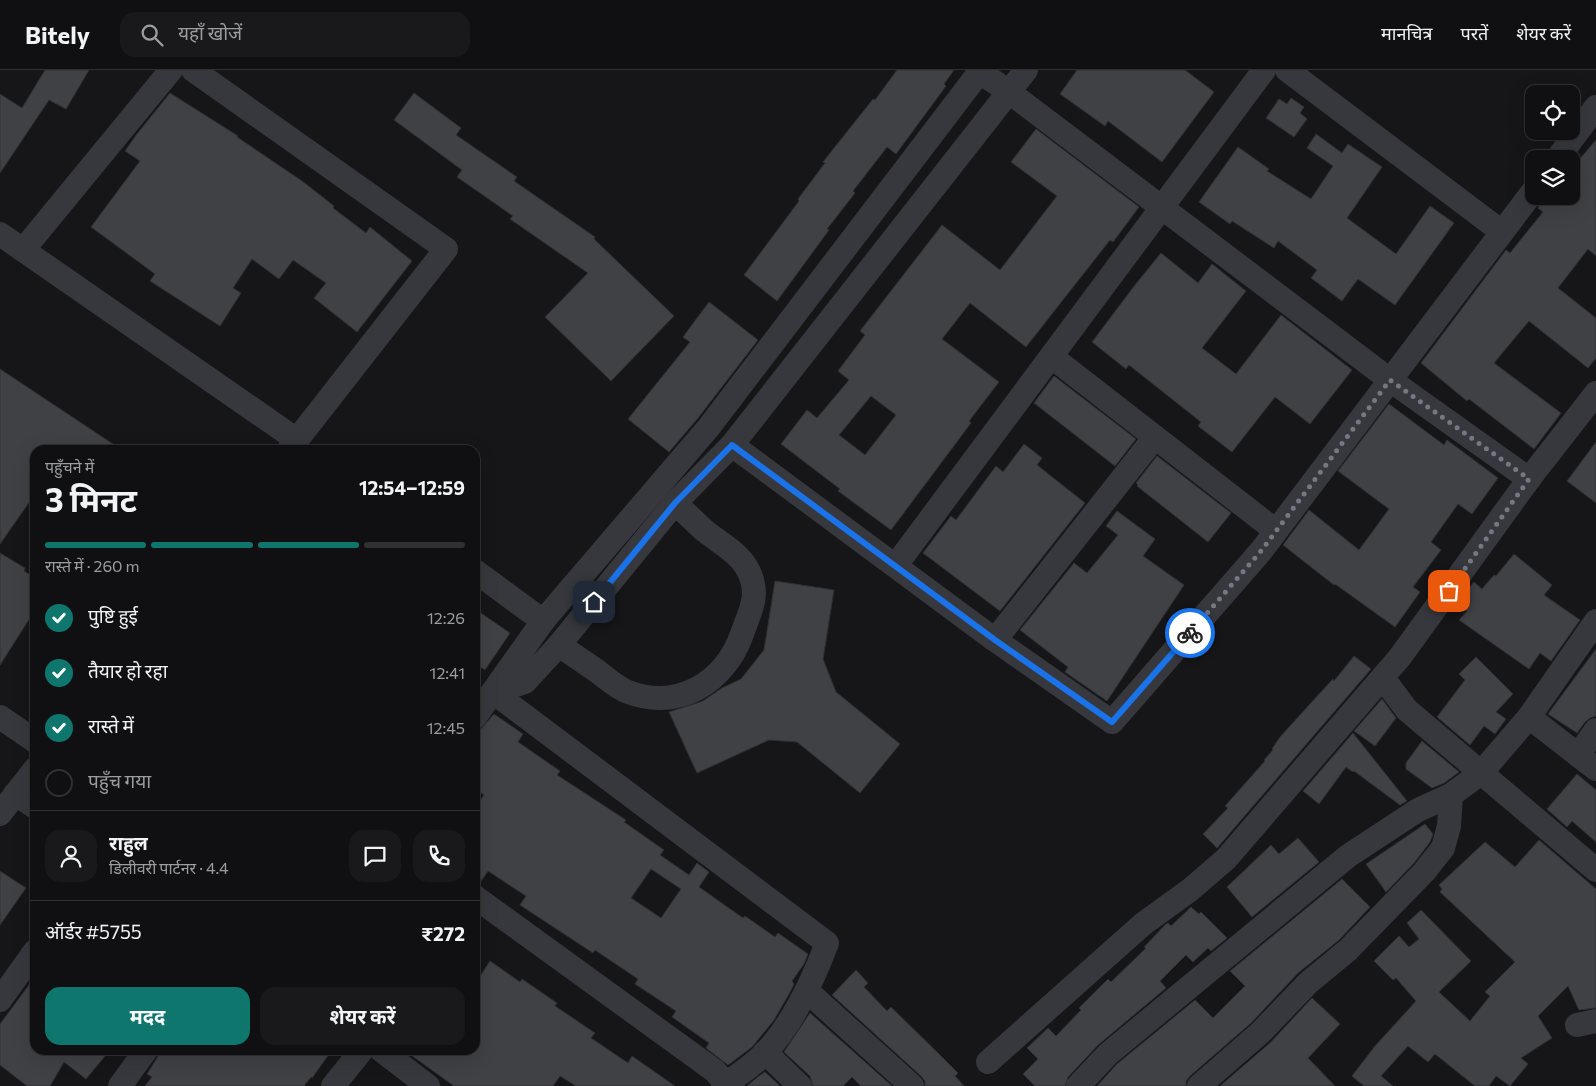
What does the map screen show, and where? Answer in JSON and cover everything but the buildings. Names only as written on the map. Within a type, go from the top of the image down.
[{"type":"street","points":[[23,250],[171,70]]},
{"type":"street","points":[[0,234],[293,445],[446,248],[193,70]]},
{"type":"street","points":[[493,692],[525,682],[559,645],[675,503],[732,445],[1026,70]]},
{"type":"street","points":[[896,565],[1264,70]]},
{"type":"street","points":[[1286,70],[1502,232]]},
{"type":"street","points":[[480,711],[543,621],[709,428],[981,71],[1390,380],[1529,479]]},
{"type":"street","points":[[1564,150],[1596,107]]},
{"type":"street","points":[[732,445],[995,640],[1112,722],[1261,551],[1525,202]]},
{"type":"street","points":[[1052,357],[1276,531]]},
{"type":"street","points":[[988,1062],[1143,924],[1190,890],[1226,859],[1383,678],[1414,639],[1529,479],[1596,393]]},
{"type":"street","points":[[995,640],[1155,437]]},
{"type":"street","points":[[559,645],[610,682],[628,692],[656,698],[684,694],[705,685],[725,667],[739,643],[753,604],[755,586],[748,570],[738,557],[704,530],[675,503]]},
{"type":"street","points":[[480,575],[543,621]]},
{"type":"street","points":[[1078,1086],[1108,1054],[1348,856],[1418,810],[1450,795],[1481,773],[1529,717],[1596,621]]},
{"type":"street","points":[[1383,678],[1407,710],[1596,870]]},
{"type":"street","points":[[480,901],[715,1071],[725,1085],[766,1052],[780,1034],[806,991],[827,943],[493,692]]},
{"type":"street","points":[[0,717],[30,738]]},
{"type":"street","points":[[1529,717],[1587,762],[1596,730]]},
{"type":"street","points":[[0,814],[30,775]]},
{"type":"street","points":[[15,794],[30,804]]},
{"type":"street","points":[[1199,1086],[1260,1032],[1308,983],[1348,950],[1424,872],[1443,848],[1449,826],[1450,795]]},
{"type":"street","points":[[0,1000],[30,958]]},
{"type":"street","points":[[806,991],[912,1086]]},
{"type":"street","points":[[766,1052],[800,1086]]},
{"type":"street","points":[[120,1086],[142,1055]]},
{"type":"street","points":[[333,1086],[358,1055]]},
{"type":"street","points":[[388,1055],[428,1086]]},
{"type":"way so far","points":[[1190,633],[1261,551],[1390,380],[1529,479],[1449,591]]},
{"type":"route","points":[[594,602],[675,503],[732,445],[995,640],[1112,722],[1190,633]]}]
